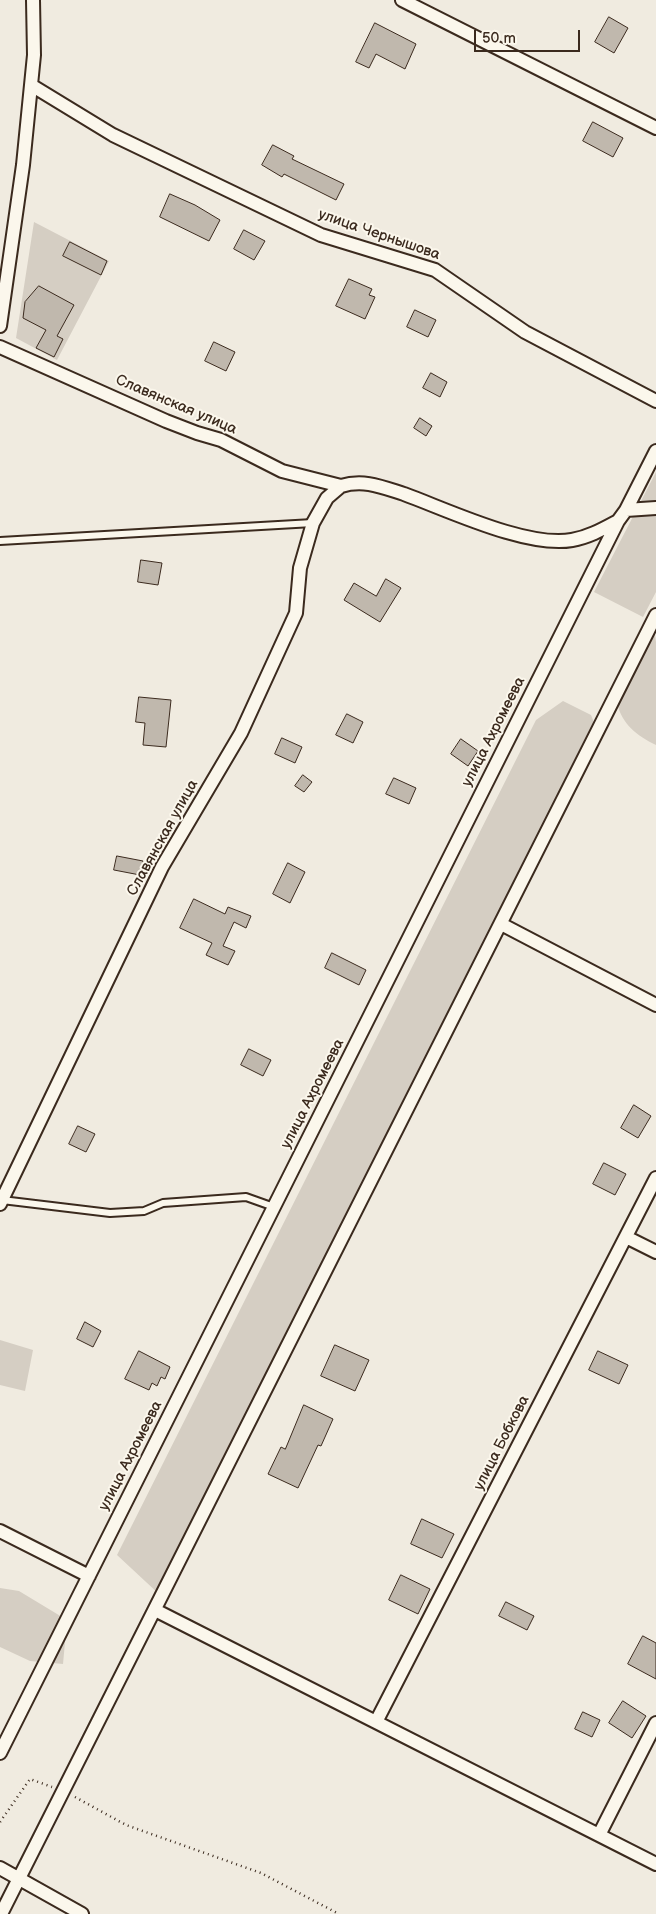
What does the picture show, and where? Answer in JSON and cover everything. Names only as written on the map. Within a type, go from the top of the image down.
[{"type":"street","points":[[0,326],[22,165],[34,55],[33,0]]},
{"type":"street","points":[[402,0],[656,128]]},
{"type":"street","name":"улица Чернышова","points":[[31,84],[113,135],[321,235],[435,270],[525,332],[656,401]]},
{"type":"street","name":"Славянская улица","points":[[0,347],[166,421],[197,434],[221,440],[282,471],[341,486]]},
{"type":"street","name":"улица Ахромеева","points":[[0,1753],[618,522],[652,465],[656,450]]},
{"type":"street","name":"Славянская улица","points":[[1,1202],[162,867],[244,724],[296,613],[300,568],[313,523],[327,498],[341,486],[350,483],[373,484],[468,518],[538,540],[571,540],[594,534],[618,522]]},
{"type":"street","points":[[626,510],[656,508]]},
{"type":"street","points":[[1,1914],[656,615]]},
{"type":"street","points":[[501,924],[656,1005]]},
{"type":"street","name":"улица Бобкова","points":[[376,1722],[656,1178]]},
{"type":"street","points":[[626,1237],[656,1252]]},
{"type":"street","points":[[0,1532],[89,1576]]},
{"type":"street","points":[[154,1610],[656,1864]]},
{"type":"street","points":[[599,1836],[656,1723]]},
{"type":"street","points":[[0,1868],[82,1914]]},
{"type":"lane","points":[[0,541],[313,523]]},
{"type":"lane","points":[[1,1202],[110,1213],[144,1211],[162,1203],[246,1197],[275,1207]]},
{"type":"path","points":[[0,1822],[30,1779],[63,1791],[126,1825],[261,1873],[339,1914]]},
{"type":"shaded area","points":[[34,222],[109,261],[57,360],[16,338]]},
{"type":"shaded area","points":[[656,472],[656,592],[643,617],[594,592]]},
{"type":"shaded area","points":[[654,629],[656,642],[656,745],[643,738],[631,728],[619,710],[617,703]]},
{"type":"shaded area","points":[[563,701],[591,715],[599,735],[160,1595],[117,1555],[536,720]]},
{"type":"shaded area","points":[[0,1340],[33,1350],[25,1391],[0,1385]]},
{"type":"shaded area","points":[[0,1588],[19,1591],[67,1620],[63,1664],[30,1661],[0,1647]]},
{"type":"building","points":[[609,17],[628,28],[614,53],[595,42]]},
{"type":"building","points":[[375,23],[416,44],[405,69],[376,54],[369,68],[356,62]]},
{"type":"building","points":[[593,122],[623,138],[613,157],[583,141]]},
{"type":"building","points":[[273,145],[294,156],[292,159],[344,184],[336,200],[284,174],[282,177],[262,165]]},
{"type":"building","points":[[170,194],[195,205],[220,220],[209,241],[160,217]]},
{"type":"building","points":[[244,230],[265,241],[254,260],[234,249]]},
{"type":"building","points":[[70,242],[107,261],[101,275],[63,256]]},
{"type":"building","points":[[349,279],[372,289],[369,295],[375,297],[365,319],[336,306]]},
{"type":"building","points":[[39,286],[74,305],[57,336],[63,339],[54,357],[36,348],[46,330],[23,318],[25,302]]},
{"type":"building","points":[[415,310],[436,320],[428,337],[407,327]]},
{"type":"building","points":[[214,342],[235,352],[226,371],[205,361]]},
{"type":"building","points":[[431,373],[447,382],[440,397],[423,388]]},
{"type":"building","points":[[420,418],[432,426],[426,436],[414,428]]},
{"type":"building","points":[[141,560],[162,563],[158,585],[138,582]]},
{"type":"building","points":[[386,579],[401,588],[380,622],[344,600],[354,583],[376,596]]},
{"type":"building","points":[[139,697],[171,700],[166,747],[143,745],[145,723],[136,722]]},
{"type":"building","points":[[347,714],[363,722],[353,743],[336,735]]},
{"type":"building","points":[[282,738],[302,747],[295,763],[275,754]]},
{"type":"building","points":[[461,739],[478,751],[468,766],[451,754]]},
{"type":"building","points":[[303,775],[312,782],[304,792],[295,786]]},
{"type":"building","points":[[394,778],[416,788],[409,804],[386,794]]},
{"type":"building","points":[[117,856],[143,861],[140,875],[114,870]]},
{"type":"building","points":[[288,863],[305,872],[290,903],[273,894]]},
{"type":"building","points":[[194,899],[225,914],[228,907],[251,916],[246,928],[234,922],[223,946],[235,951],[228,965],[206,955],[212,943],[180,928]]},
{"type":"building","points":[[332,953],[366,970],[359,985],[325,968]]},
{"type":"building","points":[[249,1049],[271,1060],[263,1076],[241,1065]]},
{"type":"building","points":[[634,1105],[651,1116],[638,1138],[621,1128]]},
{"type":"building","points":[[78,1126],[95,1134],[86,1152],[69,1144]]},
{"type":"building","points":[[604,1163],[626,1174],[615,1195],[593,1184]]},
{"type":"building","points":[[85,1322],[101,1331],[93,1347],[77,1339]]},
{"type":"building","points":[[335,1345],[369,1360],[355,1391],[321,1376]]},
{"type":"building","points":[[139,1351],[170,1367],[165,1379],[161,1377],[157,1386],[152,1383],[149,1390],[125,1379]]},
{"type":"building","points":[[598,1351],[628,1365],[619,1384],[589,1370]]},
{"type":"building","points":[[304,1405],[333,1419],[321,1446],[318,1445],[298,1488],[268,1474],[281,1447],[285,1449]]},
{"type":"building","points":[[422,1519],[454,1534],[442,1558],[411,1544]]},
{"type":"building","points":[[401,1575],[430,1589],[418,1614],[389,1600]]},
{"type":"building","points":[[506,1602],[534,1616],[527,1630],[499,1616]]},
{"type":"building","points":[[643,1636],[656,1643],[656,1679],[628,1664]]},
{"type":"building","points":[[623,1701],[646,1716],[632,1738],[609,1723]]},
{"type":"building","points":[[583,1712],[600,1720],[592,1737],[575,1729]]}]
